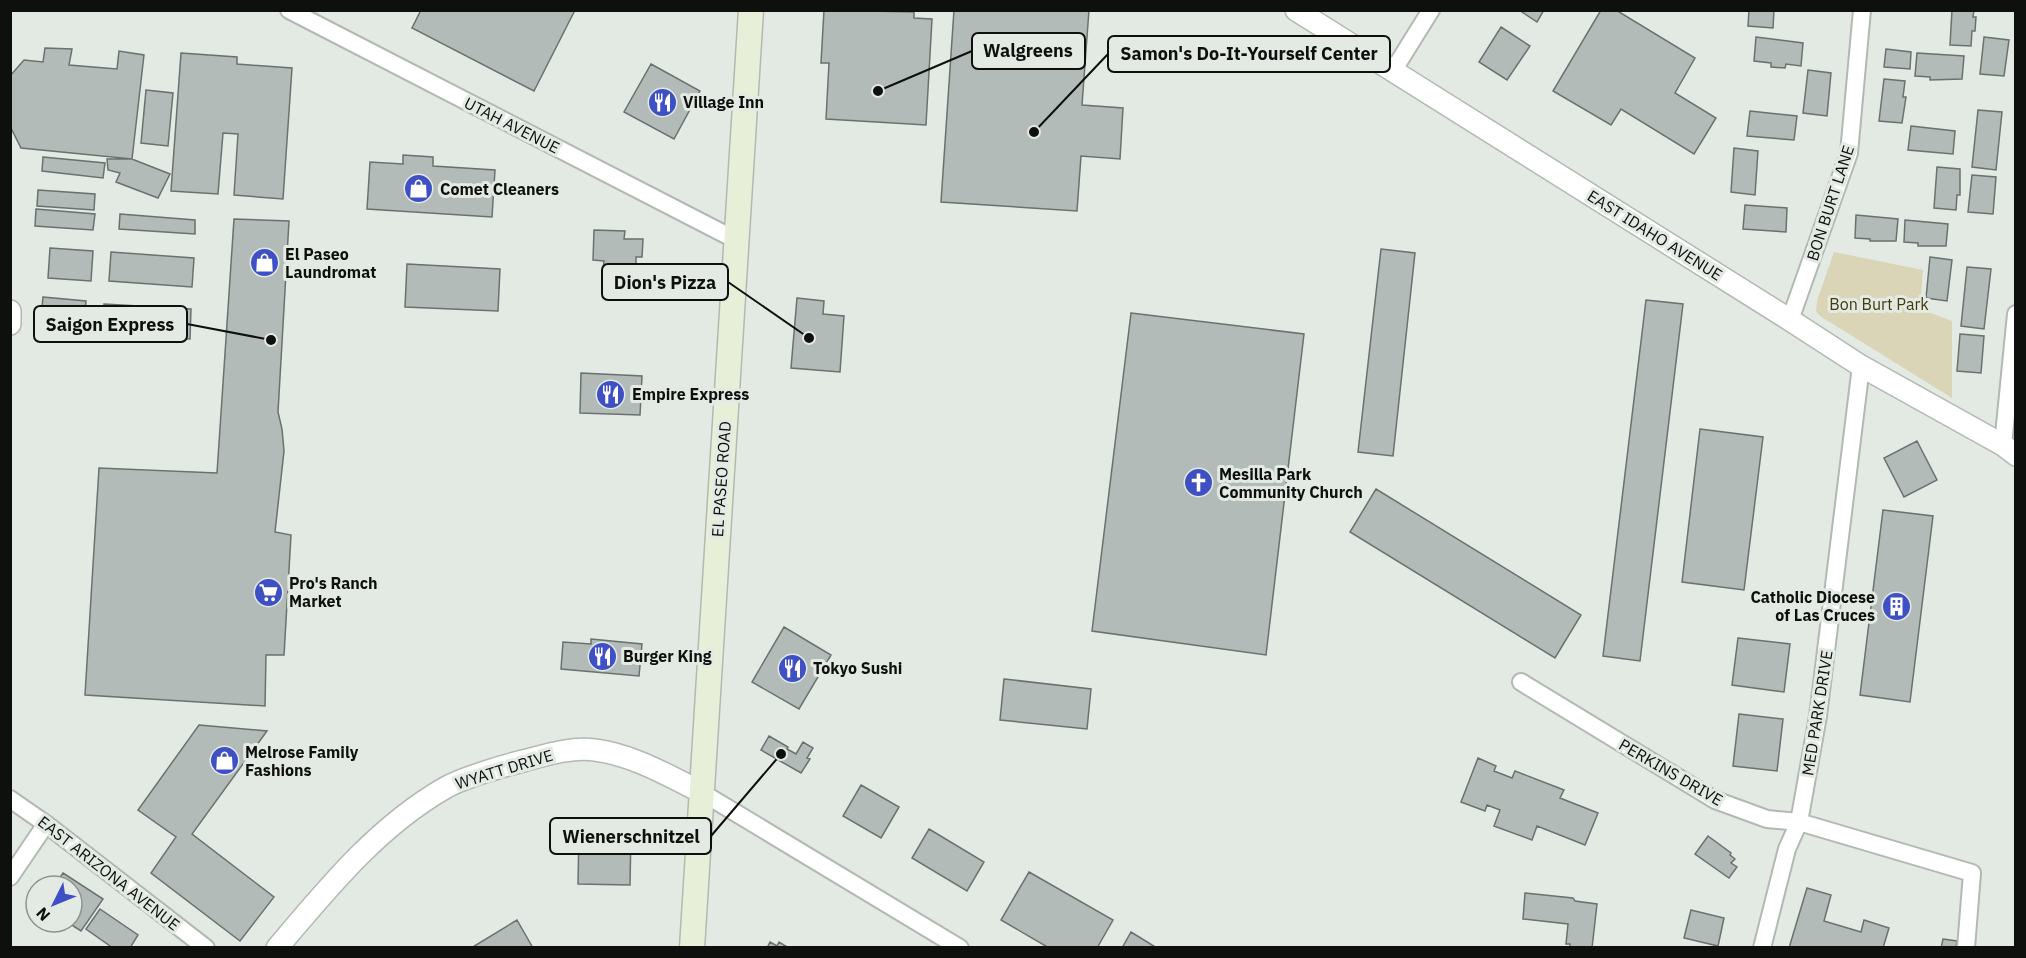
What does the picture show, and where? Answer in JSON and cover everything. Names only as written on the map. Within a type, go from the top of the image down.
[{"type":"main road","name":"EL PASEO ROAD","points":[[692,948],[700,792],[751,10]]},
{"type":"street","name":"UTAH AVENUE","points":[[288,10],[736,240]]},
{"type":"street","name":"EAST IDAHO AVENUE","points":[[1296,10],[1861,366],[2009,450]]},
{"type":"street","points":[[1393,71],[1431,10]]},
{"type":"street","name":"BON BURT LANE","points":[[1790,320],[1849,153],[1862,10]]},
{"type":"street","points":[[10,311],[10,324]]},
{"type":"street","points":[[2009,450],[2016,314]]},
{"type":"street","name":"MED PARK DRIVE","points":[[1762,948],[1787,849],[1799,822],[1818,716],[1861,366]]},
{"type":"street","name":"PERKINS DRIVE","points":[[1521,682],[1715,800],[1767,819],[1799,822],[1972,873],[1966,948]]},
{"type":"street","name":"WYATT DRIVE","points":[[277,948],[350,864],[396,821],[447,787],[514,763],[558,752],[594,750],[642,763],[700,792],[960,948]]},
{"type":"street","name":"EAST ARIZONA AVENUE","points":[[10,799],[46,824],[206,948]]},
{"type":"street","points":[[10,877],[46,824]]},
{"type":"green space","name":"Bon Burt Park","points":[[1834,252],[1923,270],[1920,309],[1952,321],[1952,398],[1820,316],[1816,311],[1817,301]]},
{"type":"building","points":[[421,10],[575,10],[534,91],[412,28]]},
{"type":"building","points":[[824,10],[914,12],[914,18],[932,19],[926,125],[826,119],[829,63],[821,63]]},
{"type":"building","points":[[954,10],[1089,10],[1082,105],[1123,108],[1120,159],[1081,156],[1077,211],[941,202]]},
{"type":"building","points":[[1519,10],[1544,10],[1537,22]]},
{"type":"building","points":[[1601,10],[1616,10],[1695,58],[1675,93],[1716,118],[1694,154],[1621,109],[1611,125],[1553,91]]},
{"type":"building","points":[[1749,10],[1774,10],[1773,28],[1748,26]]},
{"type":"building","points":[[1952,10],[1974,10],[1975,31],[1972,31],[1971,46],[1950,45]]},
{"type":"building","points":[[1501,27],[1530,46],[1507,80],[1479,62]]},
{"type":"building","points":[[1756,37],[1803,43],[1801,66],[1786,64],[1785,68],[1771,67],[1771,63],[1754,61]]},
{"type":"building","points":[[1984,37],[2009,40],[2004,76],[1980,74]]},
{"type":"building","points":[[45,48],[72,49],[69,65],[117,69],[119,51],[144,55],[132,159],[21,148],[10,126],[10,76],[24,60],[43,62]]},
{"type":"building","points":[[1886,49],[1911,52],[1910,69],[1884,67]]},
{"type":"building","points":[[181,53],[237,57],[237,64],[292,68],[283,199],[234,195],[238,134],[223,133],[218,194],[171,191]]},
{"type":"building","points":[[1917,53],[1964,56],[1962,79],[1930,80],[1930,77],[1915,76]]},
{"type":"building","name":"Village Inn","points":[[651,64],[700,91],[674,139],[624,112]]},
{"type":"building","points":[[1808,70],[1831,73],[1827,116],[1803,113]]},
{"type":"building","points":[[1884,79],[1905,81],[1903,97],[1906,97],[1902,123],[1879,121]]},
{"type":"building","points":[[146,90],[173,93],[168,146],[141,143]]},
{"type":"building","points":[[1978,110],[2002,112],[1996,170],[1972,167]]},
{"type":"building","points":[[1750,111],[1797,116],[1794,140],[1747,136]]},
{"type":"building","points":[[1911,126],[1955,131],[1953,154],[1908,150]]},
{"type":"building","points":[[1734,148],[1758,151],[1755,195],[1731,192]]},
{"type":"building","points":[[403,155],[433,157],[433,166],[495,170],[492,217],[367,209],[370,162],[403,164]]},
{"type":"building","points":[[43,157],[105,163],[103,178],[42,171]]},
{"type":"building","points":[[107,159],[132,159],[170,174],[158,198],[116,182],[120,173],[108,170]]},
{"type":"building","points":[[1937,167],[1960,169],[1960,195],[1957,195],[1956,210],[1934,208]]},
{"type":"building","points":[[1972,175],[1996,177],[1993,214],[1968,212]]},
{"type":"building","points":[[38,190],[95,194],[94,210],[37,206]]},
{"type":"building","points":[[1745,205],[1787,208],[1786,232],[1743,229]]},
{"type":"building","points":[[36,209],[95,214],[93,230],[35,226]]},
{"type":"building","points":[[120,214],[195,220],[195,234],[119,229]]},
{"type":"building","points":[[1856,215],[1898,219],[1896,241],[1870,241],[1870,239],[1855,238]]},
{"type":"building","points":[[234,219],[289,221],[278,412],[284,451],[275,532],[291,535],[284,655],[266,655],[265,706],[85,695],[99,468],[217,473]]},
{"type":"building","points":[[1905,220],[1948,224],[1946,246],[1918,246],[1918,243],[1904,242]]},
{"type":"building","points":[[594,230],[625,231],[624,239],[643,239],[642,257],[636,257],[636,273],[603,271],[604,261],[593,260]]},
{"type":"building","points":[[50,248],[93,251],[91,281],[48,278]]},
{"type":"building","points":[[1381,249],[1415,253],[1393,456],[1358,452]]},
{"type":"building","points":[[111,252],[194,258],[192,287],[109,281]]},
{"type":"building","points":[[1930,257],[1952,260],[1947,301],[1926,298]]},
{"type":"building","points":[[407,264],[500,269],[498,311],[405,307]]},
{"type":"building","points":[[1967,267],[1991,269],[1984,329],[1961,326]]},
{"type":"building","points":[[43,297],[86,301],[83,332],[40,327]]},
{"type":"building","points":[[797,298],[824,301],[823,314],[844,316],[840,372],[791,368]]},
{"type":"building","points":[[1646,300],[1683,304],[1640,661],[1603,656]]},
{"type":"building","points":[[104,304],[191,309],[190,339],[103,334]]},
{"type":"building","name":"Mesilla Park Community Church","points":[[1131,313],[1304,334],[1266,655],[1092,631]]},
{"type":"building","points":[[1960,334],[1984,336],[1981,373],[1957,371]]},
{"type":"building","name":"Empire Express","points":[[581,373],[642,376],[640,415],[580,413]]},
{"type":"building","points":[[1700,429],[1763,437],[1744,590],[1682,582]]},
{"type":"building","points":[[1917,441],[1937,480],[1904,497],[1884,458]]},
{"type":"building","points":[[1376,489],[1581,615],[1555,658],[1350,532]]},
{"type":"building","name":"Catholic Diocese of Las Cruces","points":[[1883,510],[1933,516],[1910,702],[1860,695]]},
{"type":"building","name":"Tokyo Sushi","points":[[784,627],[831,655],[799,709],[752,682]]},
{"type":"building","points":[[1738,638],[1790,644],[1784,692],[1732,685]]},
{"type":"building","name":"Burger King","points":[[591,639],[642,644],[639,676],[561,669],[563,642],[591,644]]},
{"type":"building","points":[[1004,679],[1091,689],[1087,729],[1000,720]]},
{"type":"building","points":[[1739,714],[1783,719],[1777,771],[1733,766]]},
{"type":"building","points":[[199,725],[267,731],[192,834],[274,897],[240,941],[151,873],[176,837],[138,810]]},
{"type":"building","points":[[769,736],[796,754],[803,742],[813,748],[807,758],[810,759],[801,773],[761,750]]},
{"type":"building","points":[[1478,758],[1496,766],[1494,771],[1512,778],[1515,771],[1564,790],[1560,798],[1598,813],[1585,845],[1537,826],[1532,840],[1494,826],[1500,810],[1487,805],[1485,811],[1461,802]]},
{"type":"building","points":[[861,785],[899,807],[881,838],[843,816]]},
{"type":"building","points":[[929,829],[984,862],[967,891],[912,858]]},
{"type":"building","points":[[579,832],[631,833],[630,885],[578,884]]},
{"type":"building","points":[[1708,836],[1731,853],[1730,855],[1735,859],[1731,863],[1737,867],[1729,878],[1695,854]]},
{"type":"building","points":[[1029,872],[1113,920],[1097,948],[1049,948],[1001,920]]},
{"type":"building","points":[[84,887],[103,899],[84,927]]},
{"type":"building","points":[[1807,888],[1831,895],[1824,921],[1861,932],[1864,920],[1889,928],[1883,948],[1789,948]]},
{"type":"building","points":[[1525,893],[1573,898],[1575,901],[1597,904],[1592,948],[1570,948],[1570,944],[1566,944],[1568,924],[1523,919]]},
{"type":"building","points":[[100,909],[138,935],[130,948],[113,948],[86,929]]},
{"type":"building","points":[[1691,910],[1724,918],[1718,946],[1684,938]]},
{"type":"building","points":[[517,920],[533,948],[471,948]]},
{"type":"building","points":[[1131,932],[1157,948],[1122,948]]},
{"type":"building","points":[[1943,939],[1957,941],[1956,948],[1941,948]]},
{"type":"building","points":[[770,942],[777,946],[779,942],[789,948],[767,948]]},
{"type":"place","name":"Walgreens","points":[[878,91]]},
{"type":"place","name":"Village Inn","points":[[662,102]]},
{"type":"place","name":"Samon's Do-It-Yourself Center","points":[[1034,132]]},
{"type":"place","name":"Comet Cleaners","points":[[419,189]]},
{"type":"place","name":"El Paseo Laundromat","points":[[264,263]]},
{"type":"place","name":"Dion's Pizza","points":[[809,338]]},
{"type":"place","name":"Saigon Express","points":[[271,340]]},
{"type":"place","name":"Empire Express","points":[[611,394]]},
{"type":"place","name":"Mesilla Park Community Church","points":[[1198,483]]},
{"type":"place","name":"Pro's Ranch Market","points":[[268,592]]},
{"type":"place","name":"Catholic Diocese of Las Cruces","points":[[1896,606]]},
{"type":"place","name":"Burger King","points":[[602,656]]},
{"type":"place","name":"Tokyo Sushi","points":[[792,668]]},
{"type":"place","name":"Wienerschnitzel","points":[[781,754]]},
{"type":"place","name":"Melrose Family Fashions","points":[[224,761]]}]
